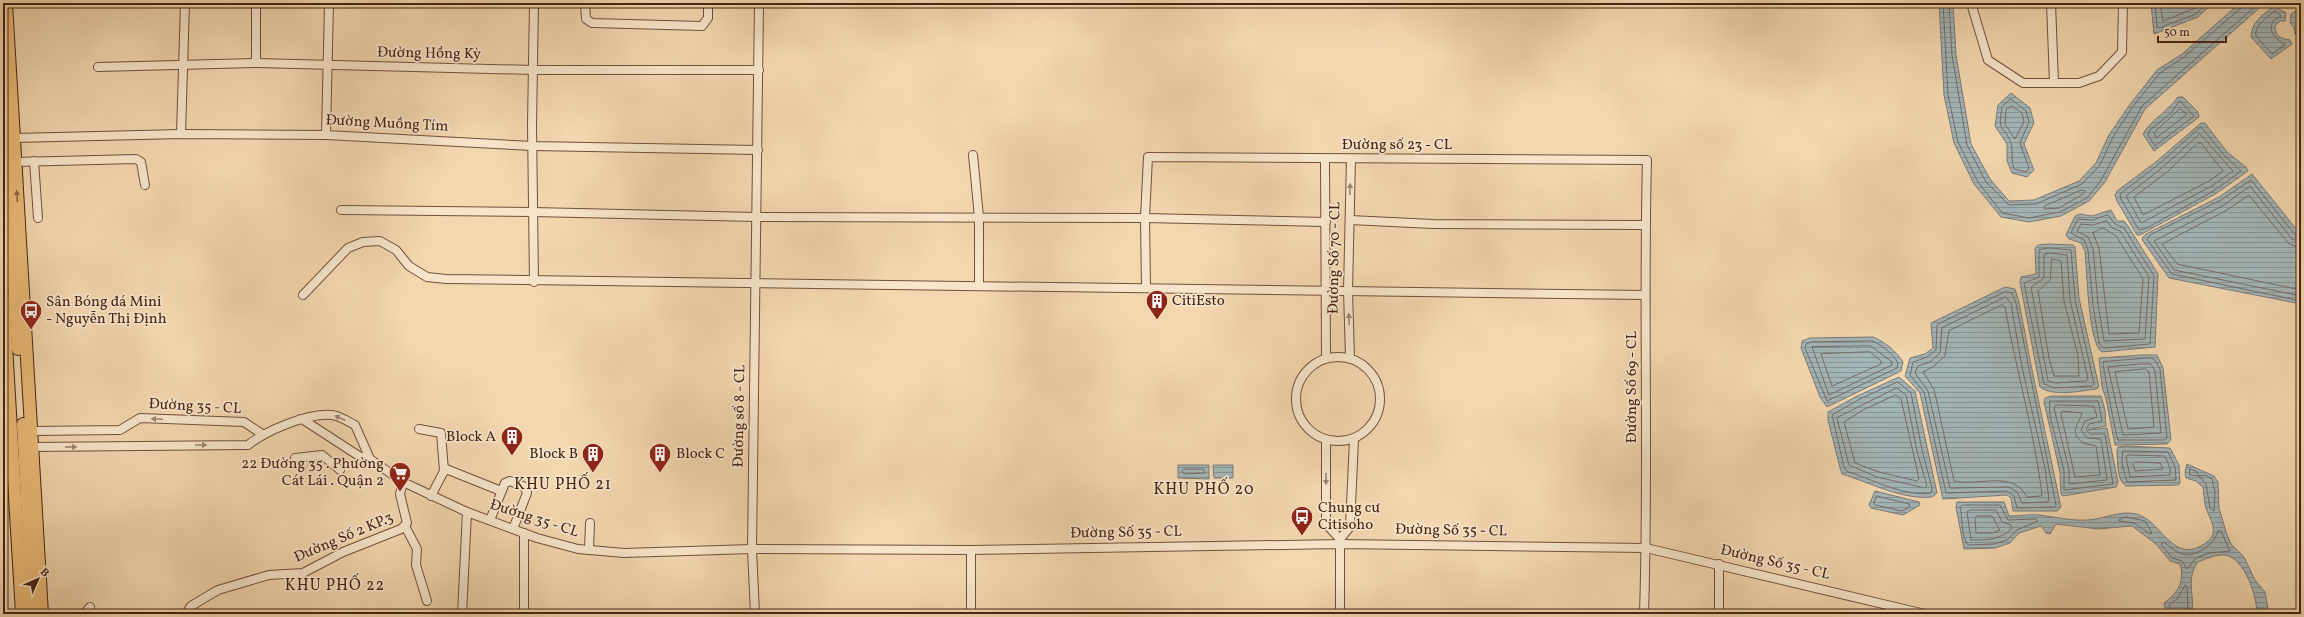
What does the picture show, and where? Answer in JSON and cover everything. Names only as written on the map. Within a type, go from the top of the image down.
[{"type":"main road","points":[[6,3],[7,138],[18,431],[22,614]]},
{"type":"main road","points":[[3,114],[7,138]]},
{"type":"main road","points":[[3,295],[18,431],[18,448],[33,614]]},
{"type":"main road","points":[[3,412],[18,431]]},
{"type":"main road","points":[[14,614],[5,470],[18,448]]},
{"type":"main road","points":[[18,448],[42,614]]},
{"type":"street","points":[[181,134],[185,3]]},
{"type":"street","points":[[256,3],[256,64]]},
{"type":"street","points":[[326,135],[329,3]]},
{"type":"street","points":[[534,3],[532,146],[534,282]]},
{"type":"street","points":[[585,3],[586,19],[592,23],[702,26],[708,18],[708,3]]},
{"type":"street","name":"Đường số 8 - CL","points":[[755,614],[752,550],[759,3]]},
{"type":"street","points":[[1971,3],[1988,60],[2023,83],[2079,83],[2099,76],[2122,52],[2123,3]]},
{"type":"street","points":[[2051,3],[2054,83]]},
{"type":"street","name":"Đường Hồng Kỳ","points":[[98,67],[184,64],[256,64],[533,70],[759,70]]},
{"type":"street","name":"Đường Muồng Tím","points":[[7,138],[181,134],[326,135],[532,146],[758,150]]},
{"type":"street","points":[[973,155],[979,217],[979,285]]},
{"type":"street","name":"Đường số 23 - CL","points":[[1145,218],[1148,157],[1647,160]]},
{"type":"street","points":[[8,162],[136,159],[141,162],[145,185]]},
{"type":"street","name":"Đường Số 70 - CL","points":[[1325,159],[1326,358]]},
{"type":"street","name":"Đường Số 70 - CL","points":[[1350,358],[1348,290],[1351,159]]},
{"type":"street","name":"Đường Số 69 - CL","points":[[1644,614],[1646,548],[1645,225],[1647,160]]},
{"type":"street","points":[[34,161],[38,218]]},
{"type":"street","points":[[341,210],[533,212],[757,217],[1145,218],[1326,222]]},
{"type":"street","points":[[1145,218],[1146,288]]},
{"type":"street","points":[[1350,220],[1433,224],[1645,225]]},
{"type":"street","points":[[303,296],[348,248],[363,242],[380,241],[396,250],[410,266],[428,277],[446,279],[534,282],[979,285],[1084,289],[1146,288],[1348,290],[1645,295]]},
{"type":"street","points":[[1339,356],[1350,358],[1365,366],[1375,377],[1380,391],[1380,406],[1376,419],[1367,431],[1354,439],[1340,442],[1326,440],[1314,434],[1304,424],[1298,412],[1296,399],[1298,385],[1304,373],[1314,364],[1326,358],[1339,356]]},
{"type":"street","points":[[18,448],[248,445],[262,434],[302,419],[333,415],[355,425],[370,459]]},
{"type":"street","name":"Đường 35 - CL","points":[[18,431],[120,430],[140,418],[244,422],[262,434]]},
{"type":"street","name":"Đường 35 - CL","points":[[302,419],[359,456],[370,459],[403,482],[467,512],[524,534],[578,549],[589,550],[624,552],[752,550]]},
{"type":"street","points":[[419,429],[441,433],[444,471],[431,496]]},
{"type":"street","points":[[1340,614],[1340,541],[1350,527],[1354,439]]},
{"type":"street","points":[[1326,440],[1326,524],[1340,541]]},
{"type":"street","points":[[295,458],[322,455],[340,470]]},
{"type":"street","points":[[444,471],[446,469],[501,491]]},
{"type":"street","points":[[490,520],[504,483],[510,481],[525,487],[526,493],[512,529]]},
{"type":"street","name":"Đường Số 2 KP.3","points":[[186,614],[192,606],[218,590],[269,575],[303,574],[343,552],[406,526],[407,522],[400,494],[403,482]]},
{"type":"street","points":[[462,614],[467,512]]},
{"type":"street","points":[[589,550],[590,523]]},
{"type":"street","points":[[406,526],[417,550],[416,565],[427,601]]},
{"type":"street","points":[[524,534],[524,614]]},
{"type":"street","name":"Đường Số 35 - CL","points":[[752,550],[971,550],[1340,541],[1646,548],[1719,564],[1925,614]]},
{"type":"street","points":[[971,550],[971,614]]},
{"type":"street","points":[[1719,564],[1719,614]]},
{"type":"street","points":[[84,614],[90,607]]},
{"type":"water","points":[[1939,3],[1953,3],[1956,55],[1971,144],[1990,179],[2009,201],[2034,200],[2079,181],[2096,163],[2109,135],[2128,107],[2157,70],[2182,54],[2240,3],[2265,3],[2145,109],[2105,182],[2089,201],[2061,216],[2029,222],[2001,217],[1974,184],[1954,143],[1944,95]]},
{"type":"water","points":[[2151,3],[2213,3],[2198,17],[2154,34]]},
{"type":"water","points":[[2274,6],[2286,13],[2285,21],[2280,21],[2275,26],[2276,33],[2281,38],[2290,40],[2292,44],[2271,59],[2251,37],[2253,27],[2262,15]]},
{"type":"water","points":[[2301,8],[2301,35],[2299,36],[2295,34],[2294,28],[2290,22],[2291,14]]},
{"type":"water","points":[[2011,93],[2030,108],[2034,123],[2024,144],[2034,170],[2027,177],[2012,173],[2007,161],[2007,144],[1995,126],[1998,105]]},
{"type":"water","points":[[2178,97],[2183,97],[2198,112],[2199,117],[2154,151],[2143,134],[2146,129]]},
{"type":"water","points":[[2201,123],[2205,123],[2227,152],[2246,167],[2248,171],[2217,193],[2140,235],[2137,235],[2117,201],[2115,195],[2117,191],[2157,161]]},
{"type":"water","points":[[2252,174],[2301,235],[2301,304],[2169,278],[2143,241],[2142,238],[2146,234],[2219,197]]},
{"type":"water","points":[[2111,210],[2117,221],[2124,221],[2128,226],[2158,274],[2155,347],[2102,352],[2097,346],[2091,321],[2085,251],[2081,243],[2069,239],[2066,235],[2075,216],[2080,214],[2092,216]]},
{"type":"water","points":[[2038,245],[2073,245],[2075,247],[2079,298],[2099,387],[2096,389],[2059,393],[2045,390],[2040,387],[2020,282],[2021,277],[2036,274],[2035,248]]},
{"type":"water","points":[[2005,287],[2015,289],[2019,302],[2061,507],[2057,511],[2013,511],[2011,498],[2007,495],[1943,499],[1920,393],[1905,376],[1910,358],[1925,354],[1933,348],[1931,323]]},
{"type":"water","points":[[1873,337],[1886,344],[1897,354],[1903,362],[1901,371],[1827,407],[1820,397],[1801,348],[1802,341],[1810,338]]},
{"type":"water","points":[[2157,355],[2163,368],[2171,440],[2167,444],[2115,445],[2106,399],[2102,387],[2099,358]]},
{"type":"water","points":[[1899,377],[1915,391],[1937,493],[1932,497],[1909,496],[1887,490],[1842,474],[1840,468],[1828,420],[1828,412],[1857,396]]},
{"type":"water","points":[[2051,396],[2101,396],[2105,410],[2106,426],[2088,430],[2107,428],[2118,482],[2116,487],[2063,496],[2061,494],[2060,472],[2044,402],[2045,398]]},
{"type":"water","points":[[2118,447],[2170,448],[2179,465],[2180,483],[2178,485],[2126,486],[2119,475],[2117,451]]},
{"type":"water","points":[[2187,464],[2214,476],[2218,482],[2219,508],[2227,535],[2231,544],[2244,557],[2255,580],[2265,592],[2269,614],[2257,614],[2252,589],[2244,571],[2238,563],[2225,555],[2218,555],[2198,562],[2194,569],[2191,583],[2193,604],[2191,614],[2170,614],[2165,608],[2164,603],[2177,591],[2182,576],[2180,564],[2170,561],[2156,544],[2132,526],[2098,529],[2056,524],[2050,534],[2046,533],[2041,526],[2019,533],[2010,543],[1995,548],[1964,549],[1956,507],[1957,502],[2004,502],[2009,516],[2036,515],[2082,520],[2124,513],[2136,514],[2144,517],[2166,538],[2182,548],[2191,549],[2201,546],[2211,538],[2213,534],[2213,526],[2205,505],[2203,487],[2196,481],[2186,478],[2185,472]]},
{"type":"water","points":[[1178,465],[1209,465],[1209,479],[1178,478]]},
{"type":"water","points":[[1213,465],[1233,465],[1233,478],[1214,478]]},
{"type":"water","points":[[1875,491],[1919,502],[1920,505],[1903,515],[1871,508],[1869,505]]},
{"type":"place","name":"CitiEsto","points":[[1157,320]]},
{"type":"place","name":"Sân Bóng đá Mini - Nguyễn Thị Định","points":[[31,330]]},
{"type":"place","name":"Block A","points":[[512,456]]},
{"type":"place","name":"Block B","points":[[593,474]]},
{"type":"place","name":"Block C","points":[[660,474]]},
{"type":"place","name":"22 Đường 35 . Phường Cát Lái . Quận 2","points":[[400,492]]},
{"type":"place","name":"Chung cư Citisoho","points":[[1302,536]]},
{"type":"district","name":"KHU PHỐ 21","points":[[563,485]]},
{"type":"district","name":"KHU PHỐ 20","points":[[1204,490]]},
{"type":"district","name":"KHU PHỐ 22","points":[[335,586]]}]
